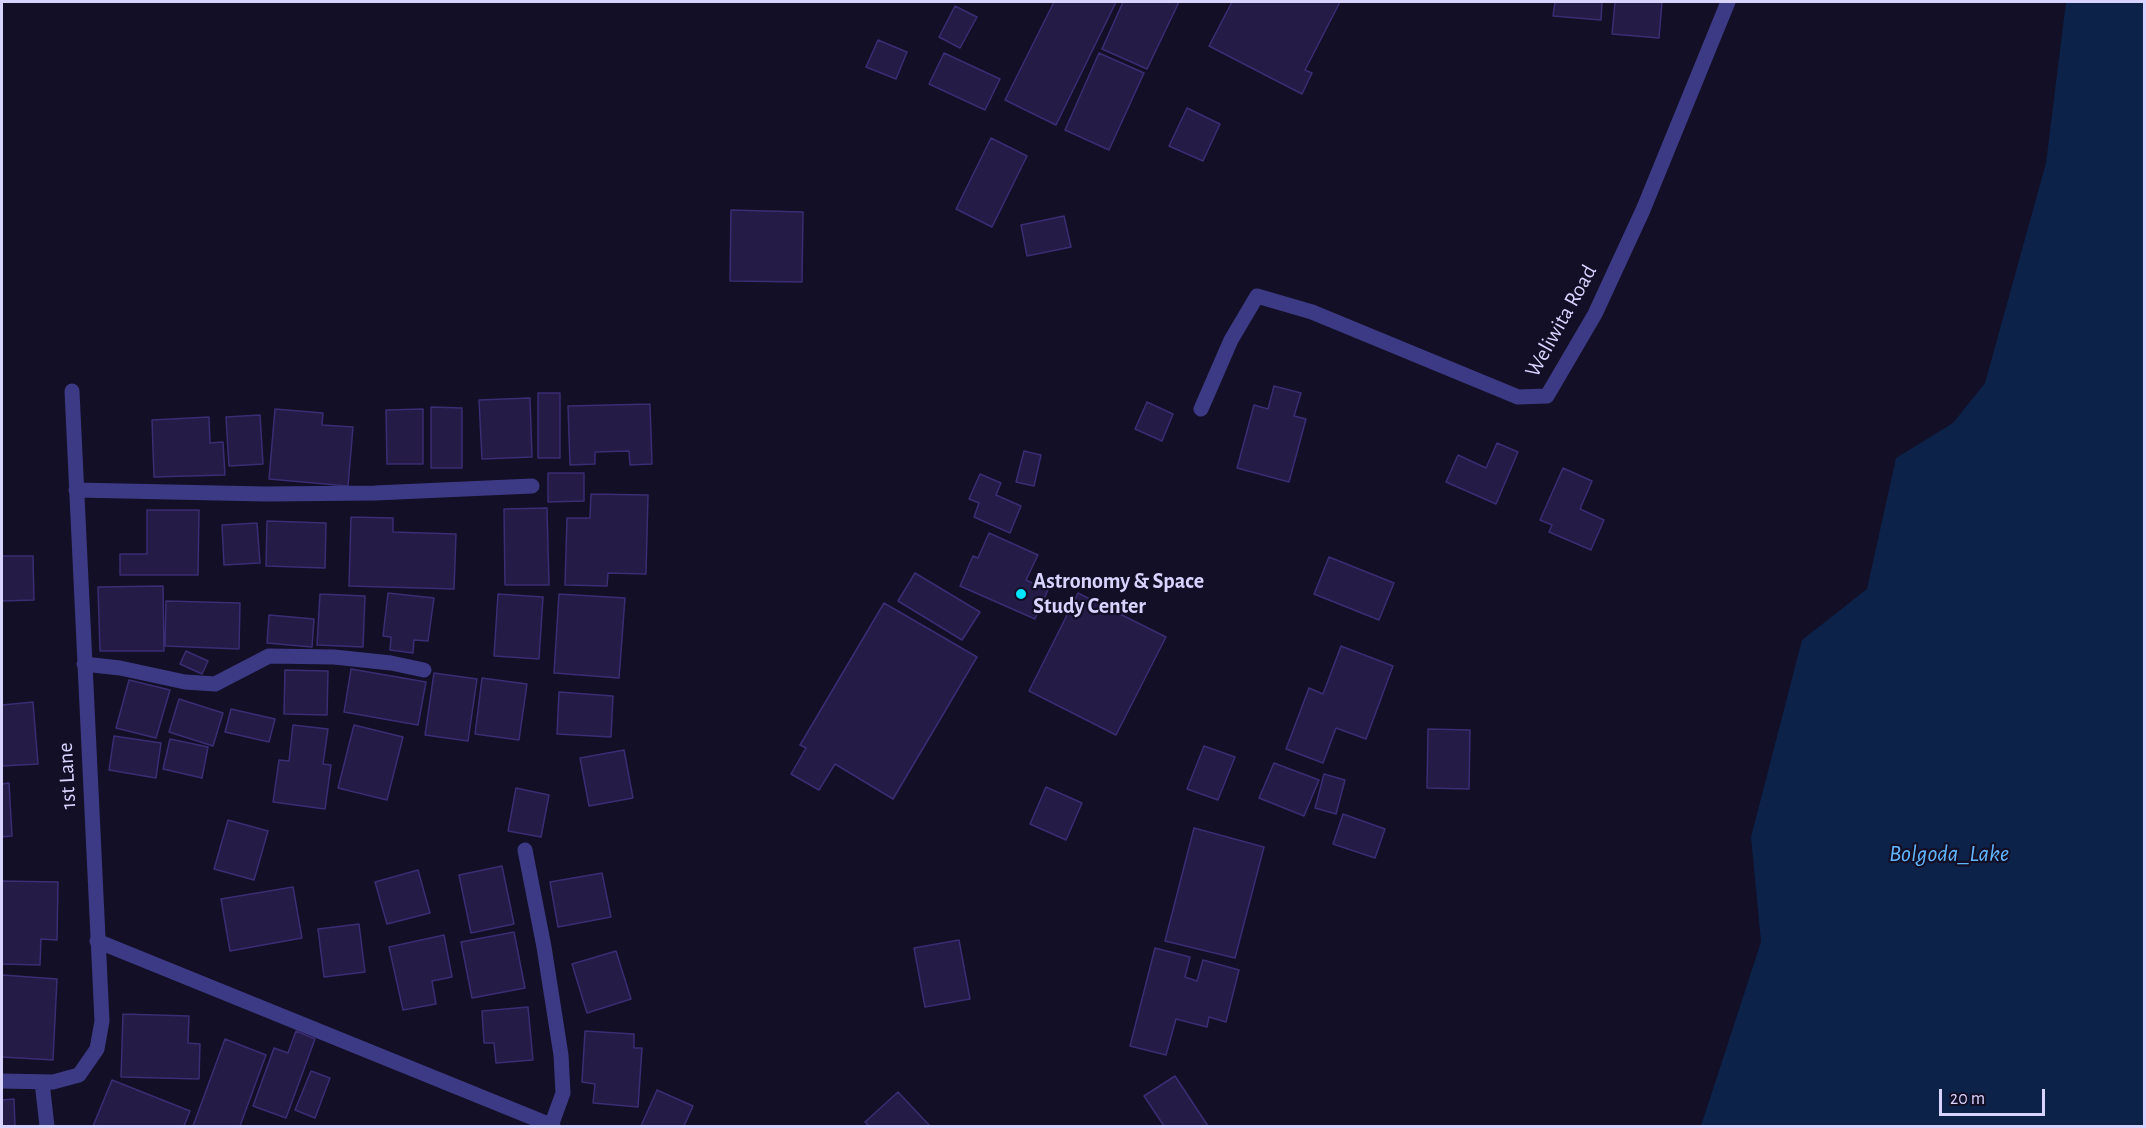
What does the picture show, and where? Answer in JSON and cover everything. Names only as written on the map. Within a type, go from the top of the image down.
[{"type":"street","name":"Weliwita Road","points":[[1201,409],[1231,340],[1257,296],[1312,312],[1518,397],[1547,396],[1595,314],[1643,210],[1728,2]]},
{"type":"street","name":"1st Lane","points":[[2,1082],[53,1082],[79,1075],[97,1049],[102,1021],[72,391]]},
{"type":"street","points":[[76,490],[265,494],[375,493],[532,486]]},
{"type":"street","points":[[84,664],[120,668],[185,682],[215,684],[269,656],[334,657],[391,663],[424,670]]},
{"type":"street","points":[[97,941],[552,1126],[563,1093],[561,1055],[544,947],[525,850]]},
{"type":"street","points":[[42,1082],[47,1126]]},
{"type":"water","name":"Bolgoda_Lake","points":[[2066,2],[2144,2],[2144,1126],[1701,1126],[1761,942],[1751,837],[1802,640],[1867,589],[1896,458],[1953,423],[1985,383],[2046,163]]},
{"type":"building","points":[[1054,2],[1116,2],[1056,125],[1005,100]]},
{"type":"building","points":[[1123,2],[1179,2],[1147,69],[1102,49]]},
{"type":"building","points":[[1232,2],[1340,2],[1305,70],[1312,73],[1302,94],[1209,46]]},
{"type":"building","points":[[1555,2],[1602,2],[1601,20],[1553,16]]},
{"type":"building","points":[[1615,2],[1662,2],[1659,38],[1612,34]]},
{"type":"building","points":[[955,6],[977,17],[960,48],[939,37]]},
{"type":"building","points":[[878,40],[907,52],[896,79],[866,67]]},
{"type":"building","points":[[944,53],[1000,79],[985,110],[929,84]]},
{"type":"building","points":[[1099,53],[1144,73],[1109,150],[1065,130]]},
{"type":"building","points":[[1187,108],[1220,124],[1203,161],[1169,146]]},
{"type":"building","points":[[991,138],[1027,156],[992,227],[956,209]]},
{"type":"building","points":[[731,210],[803,212],[802,282],[730,281]]},
{"type":"building","points":[[1064,216],[1071,247],[1027,256],[1021,225]]},
{"type":"building","points":[[1274,386],[1301,393],[1294,416],[1306,419],[1289,482],[1237,468],[1254,405],[1268,409]]},
{"type":"building","points":[[538,393],[560,393],[560,458],[538,458]]},
{"type":"building","points":[[530,398],[532,457],[482,459],[479,400]]},
{"type":"building","points":[[1147,402],[1173,414],[1162,441],[1135,429]]},
{"type":"building","points":[[650,404],[652,464],[630,465],[629,451],[595,452],[595,464],[570,465],[568,406]]},
{"type":"building","points":[[431,407],[462,408],[462,468],[431,468]]},
{"type":"building","points":[[275,409],[323,413],[322,425],[353,427],[348,486],[269,479]]},
{"type":"building","points":[[423,409],[423,464],[387,464],[386,410]]},
{"type":"building","points":[[260,415],[263,464],[229,466],[226,417]]},
{"type":"building","points":[[209,417],[210,443],[223,442],[225,475],[154,477],[152,420]]},
{"type":"building","points":[[1497,443],[1518,452],[1496,504],[1446,482],[1458,455],[1486,468]]},
{"type":"building","points":[[1024,451],[1041,455],[1034,486],[1016,482]]},
{"type":"building","points":[[1563,468],[1592,481],[1580,509],[1604,520],[1591,550],[1549,532],[1552,525],[1540,520]]},
{"type":"building","points":[[548,473],[584,473],[584,501],[548,502]]},
{"type":"building","points":[[980,474],[1001,483],[996,495],[1021,506],[1010,533],[974,517],[979,503],[969,499]]},
{"type":"building","points":[[591,494],[648,495],[646,574],[608,573],[607,586],[565,585],[567,518],[590,518]]},
{"type":"building","points":[[547,508],[549,585],[505,585],[504,509]]},
{"type":"building","points":[[147,510],[199,510],[198,575],[120,575],[120,554],[147,554]]},
{"type":"building","points":[[351,517],[393,518],[393,532],[456,534],[454,589],[349,586]]},
{"type":"building","points":[[267,521],[326,523],[325,568],[266,566]]},
{"type":"building","points":[[257,523],[260,563],[224,565],[222,525]]},
{"type":"building","points":[[989,533],[1038,555],[1026,580],[1048,590],[1035,619],[960,586],[973,556],[978,558]]},
{"type":"building","points":[[2,556],[33,556],[34,600],[2,601]]},
{"type":"building","points":[[1329,557],[1394,583],[1379,620],[1314,594]]},
{"type":"building","points":[[915,573],[980,612],[962,640],[898,601]]},
{"type":"building","points":[[163,586],[164,651],[100,651],[98,587]]},
{"type":"building","points":[[388,593],[434,598],[428,641],[414,640],[413,653],[390,650],[391,637],[383,636]]},
{"type":"building","points":[[1078,593],[1166,637],[1116,735],[1029,691]]},
{"type":"building","points":[[320,594],[365,596],[363,647],[317,645]]},
{"type":"building","points":[[498,594],[543,597],[539,659],[494,656]]},
{"type":"building","points":[[559,594],[625,598],[619,678],[554,673]]},
{"type":"building","points":[[166,601],[240,603],[239,649],[165,646]]},
{"type":"building","points":[[884,603],[977,657],[893,799],[835,764],[819,790],[791,774],[806,748],[800,745]]},
{"type":"building","points":[[269,615],[314,619],[312,647],[267,643]]},
{"type":"building","points":[[1341,646],[1393,666],[1366,739],[1336,728],[1323,763],[1286,749],[1309,688],[1323,694]]},
{"type":"building","points":[[186,651],[208,661],[202,674],[180,664]]},
{"type":"building","points":[[351,669],[426,682],[418,725],[344,712]]},
{"type":"building","points":[[285,670],[328,671],[327,715],[284,714]]},
{"type":"building","points":[[434,673],[477,679],[468,741],[425,735]]},
{"type":"building","points":[[482,678],[527,684],[519,740],[475,734]]},
{"type":"building","points":[[129,680],[170,690],[156,738],[116,728]]},
{"type":"building","points":[[559,692],[613,696],[611,737],[557,734]]},
{"type":"building","points":[[179,699],[223,713],[213,746],[169,732]]},
{"type":"building","points":[[33,702],[38,764],[2,766],[2,705]]},
{"type":"building","points":[[231,709],[275,719],[269,742],[225,732]]},
{"type":"building","points":[[293,725],[328,729],[323,764],[331,765],[325,809],[273,802],[279,760],[289,761]]},
{"type":"building","points":[[354,725],[403,737],[387,800],[338,788]]},
{"type":"building","points":[[1428,729],[1470,730],[1469,789],[1427,788]]},
{"type":"building","points":[[114,736],[161,743],[156,778],[109,770]]},
{"type":"building","points":[[170,739],[208,747],[202,778],[163,769]]},
{"type":"building","points":[[1204,746],[1235,757],[1218,800],[1187,789]]},
{"type":"building","points":[[624,750],[633,798],[589,806],[580,758]]},
{"type":"building","points":[[1274,763],[1319,780],[1304,816],[1259,798]]},
{"type":"building","points":[[1324,774],[1345,780],[1336,814],[1315,808]]},
{"type":"building","points":[[9,783],[12,836],[2,837],[2,784]]},
{"type":"building","points":[[1046,787],[1082,803],[1066,840],[1030,824]]},
{"type":"building","points":[[516,788],[549,795],[541,837],[508,831]]},
{"type":"building","points":[[1343,814],[1385,829],[1375,858],[1333,844]]},
{"type":"building","points":[[228,820],[268,831],[254,880],[214,869]]},
{"type":"building","points":[[1194,828],[1264,847],[1235,958],[1165,941]]},
{"type":"building","points":[[502,866],[514,924],[471,933],[459,875]]},
{"type":"building","points":[[418,870],[430,913],[387,924],[375,882]]},
{"type":"building","points":[[602,873],[611,917],[558,927],[550,882]]},
{"type":"building","points":[[2,881],[58,882],[57,940],[41,939],[40,965],[2,964]]},
{"type":"building","points":[[293,887],[302,938],[230,951],[221,899]]},
{"type":"building","points":[[359,924],[365,972],[324,977],[318,929]]},
{"type":"building","points":[[514,932],[525,988],[472,998],[461,942]]},
{"type":"building","points":[[444,935],[452,977],[432,981],[436,1004],[403,1010],[389,947]]},
{"type":"building","points":[[959,940],[970,999],[925,1007],[914,948]]},
{"type":"building","points":[[1155,948],[1190,957],[1185,977],[1197,981],[1203,960],[1239,970],[1226,1022],[1209,1017],[1207,1027],[1176,1019],[1166,1055],[1130,1046]]},
{"type":"building","points":[[616,951],[631,999],[587,1013],[572,964]]},
{"type":"building","points":[[2,975],[57,979],[53,1060],[2,1057]]},
{"type":"building","points":[[528,1007],[533,1060],[496,1063],[494,1043],[484,1043],[482,1011]]},
{"type":"building","points":[[123,1014],[189,1016],[188,1043],[200,1044],[199,1079],[121,1077]]},
{"type":"building","points":[[296,1031],[315,1039],[286,1118],[253,1106],[274,1048],[288,1053]]},
{"type":"building","points":[[585,1031],[634,1034],[634,1048],[642,1048],[638,1107],[593,1103],[595,1084],[582,1082]]},
{"type":"building","points":[[225,1039],[266,1055],[240,1126],[193,1126]]},
{"type":"building","points":[[311,1071],[330,1078],[315,1118],[295,1110]]},
{"type":"building","points":[[1175,1076],[1208,1126],[1164,1126],[1144,1096]]},
{"type":"building","points":[[112,1080],[190,1111],[184,1126],[93,1126]]},
{"type":"building","points":[[657,1090],[693,1106],[684,1126],[641,1126]]},
{"type":"building","points":[[898,1092],[930,1126],[869,1126],[865,1122]]},
{"type":"building","points":[[14,1099],[15,1126],[2,1126],[2,1100]]},
{"type":"place","name":"Astronomy & Space Study Center","points":[[1021,594]]}]
